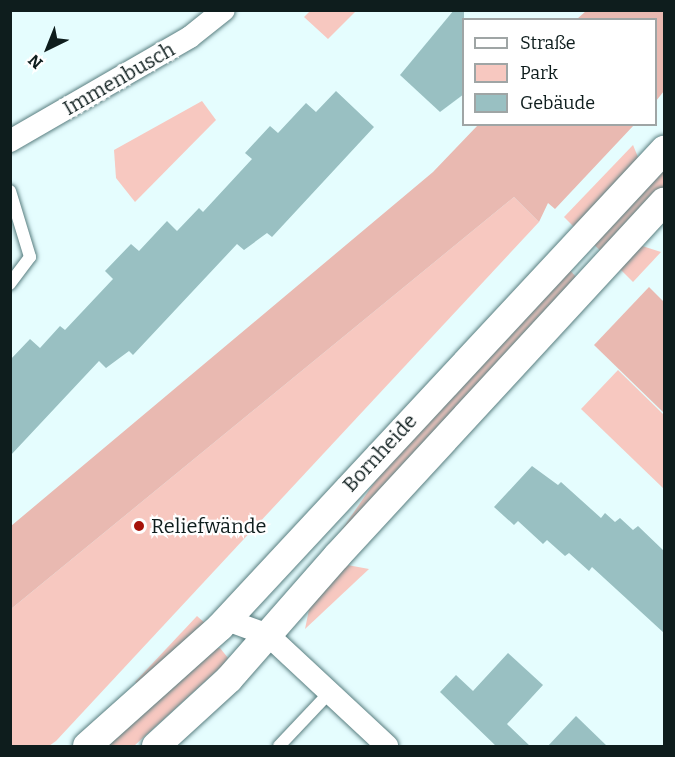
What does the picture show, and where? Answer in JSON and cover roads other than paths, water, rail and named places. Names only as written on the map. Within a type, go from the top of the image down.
[{"type":"street","name":"Immenbusch","points":[[10,141],[190,38],[224,10]]},
{"type":"street","name":"Bornheide","points":[[87,747],[227,621],[355,479],[664,150]]},
{"type":"street","name":"Bornheide","points":[[156,747],[229,680],[664,202]]},
{"type":"street","points":[[268,636],[355,479]]},
{"type":"street","points":[[227,621],[268,636],[330,691],[387,747]]},
{"type":"lane","points":[[10,191],[30,256],[10,284]]},
{"type":"lane","points":[[279,747],[330,691]]},
{"type":"place","name":"Reliefwände","points":[[139,526]]}]
